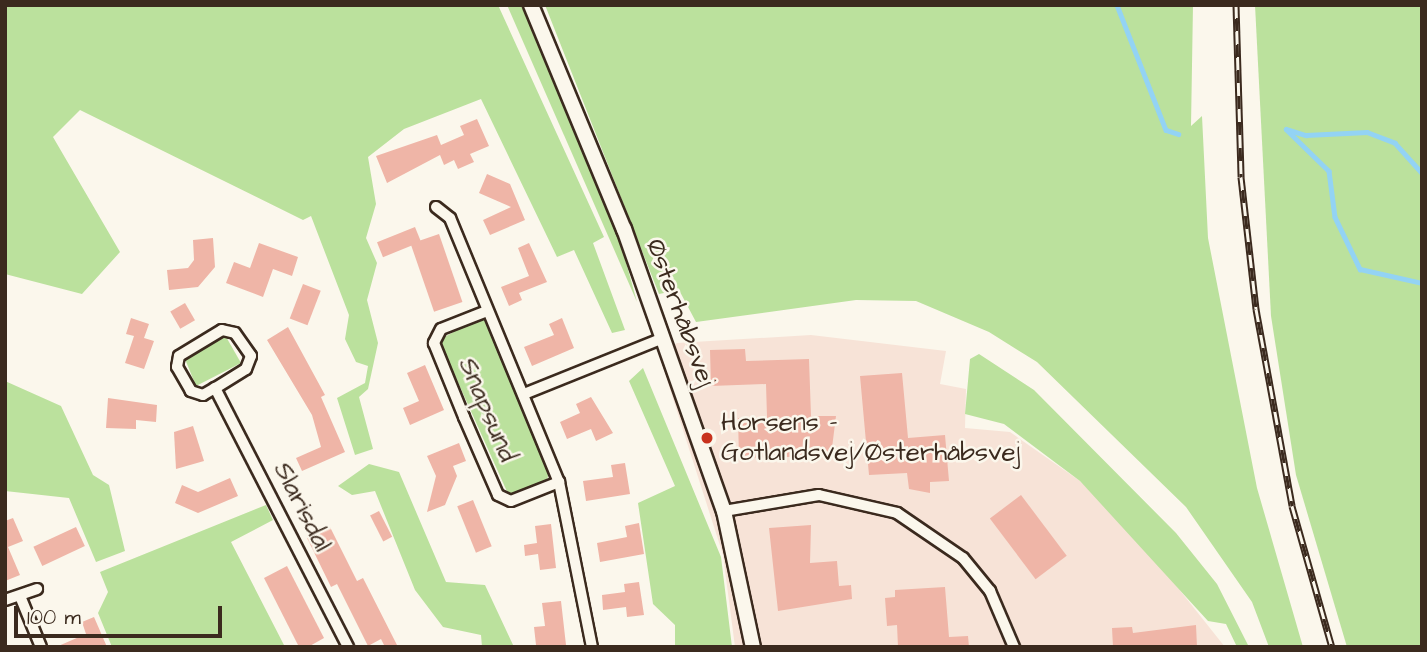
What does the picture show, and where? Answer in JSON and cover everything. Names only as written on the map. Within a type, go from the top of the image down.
[{"type":"street","name":"Østerhåbsvej","points":[[531,5],[663,338],[724,511],[753,647]]},
{"type":"street","name":"Snapsund","points":[[436,207],[450,218],[559,482],[592,647]]},
{"type":"street","name":"Snapsund","points":[[487,310],[442,329],[434,343],[464,417],[498,495],[511,501],[559,482]]},
{"type":"street","points":[[222,330],[235,333],[251,356],[246,369],[215,388],[203,395],[191,391],[177,367],[179,356],[222,330]]},
{"type":"street","name":"Snapsund","points":[[524,394],[663,338]]},
{"type":"street","name":"Slarisdal","points":[[215,388],[348,647]]},
{"type":"street","points":[[724,511],[818,495],[897,513],[963,558],[990,591],[1014,647]]},
{"type":"street","points":[[5,600],[37,589]]},
{"type":"street","points":[[20,596],[41,647]]},
{"type":"shaded area","points":[[811,335],[946,351],[940,384],[966,389],[965,428],[1010,432],[1080,481],[1143,544],[1225,647],[735,647],[723,555],[659,355],[677,343]]},
{"type":"green space","points":[[5,5],[498,5],[604,237],[593,243],[625,330],[612,333],[574,250],[557,257],[481,99],[404,129],[368,157],[376,204],[366,238],[377,263],[367,300],[378,343],[368,389],[359,397],[373,449],[355,455],[337,398],[365,383],[368,366],[356,362],[345,339],[349,315],[311,216],[303,220],[80,110],[53,137],[120,252],[82,294],[5,274]]},
{"type":"green space","points":[[507,5],[523,5],[531,23],[619,237],[637,302]]},
{"type":"green space","points":[[545,5],[1193,5],[1191,126],[1202,116],[1208,238],[1257,488],[1303,647],[1269,647],[1252,602],[1186,507],[1037,362],[989,332],[916,301],[856,300],[696,322],[679,290],[659,294]]},
{"type":"green space","points":[[1255,5],[1422,5],[1422,647],[1347,647],[1296,475],[1271,316]]},
{"type":"green space","points":[[479,318],[488,321],[549,472],[547,480],[509,496],[439,340]]},
{"type":"green space","points":[[225,335],[241,363],[196,386],[185,359]]},
{"type":"green space","points":[[979,354],[1034,390],[1176,533],[1217,584],[1249,647],[1237,647],[1226,624],[1208,621],[1080,481],[1004,424],[965,414],[970,359]]},
{"type":"green space","points":[[643,368],[721,557],[732,647],[675,647],[675,625],[653,604],[638,503],[675,486],[629,381]]},
{"type":"green space","points":[[5,381],[61,406],[93,475],[109,485],[125,551],[96,562],[69,498],[5,491]]},
{"type":"green space","points":[[369,464],[399,472],[446,582],[485,585],[514,647],[482,647],[481,635],[443,627],[415,590],[375,491],[352,495],[338,486]]},
{"type":"green space","points":[[266,505],[273,520],[231,542],[285,647],[112,647],[98,613],[108,592],[100,572]]},
{"type":"building","points":[[477,119],[489,146],[470,154],[474,162],[458,169],[454,160],[444,165],[440,155],[387,183],[376,156],[437,135],[441,145],[464,135],[460,126]]},
{"type":"building","points":[[487,174],[510,184],[525,220],[490,235],[483,220],[511,207],[479,193]]},
{"type":"building","points":[[415,227],[421,242],[383,257],[377,242]]},
{"type":"building","points":[[439,234],[462,302],[434,312],[411,244]]},
{"type":"building","points":[[213,238],[215,267],[198,287],[169,290],[167,270],[188,268],[194,260],[193,240]]},
{"type":"building","points":[[259,243],[298,257],[292,276],[273,269],[263,297],[226,283],[234,262],[250,268]]},
{"type":"building","points":[[529,243],[547,282],[519,293],[522,300],[509,306],[501,287],[529,276],[518,248]]},
{"type":"building","points":[[303,284],[321,291],[307,325],[290,319]]},
{"type":"building","points":[[185,303],[195,320],[180,329],[170,312]]},
{"type":"building","points":[[131,318],[149,324],[144,338],[154,341],[144,369],[125,363],[134,336],[126,334]]},
{"type":"building","points":[[562,318],[574,348],[532,366],[524,347],[554,335],[549,324]]},
{"type":"building","points":[[288,327],[325,395],[321,397],[345,452],[302,471],[296,458],[321,447],[312,415],[267,340]]},
{"type":"building","points":[[745,349],[746,361],[809,359],[811,416],[836,416],[831,456],[739,458],[738,418],[767,417],[766,384],[711,386],[710,350]]},
{"type":"building","points":[[425,365],[444,410],[410,425],[403,408],[419,401],[407,373]]},
{"type":"building","points":[[902,373],[908,438],[945,435],[949,481],[930,482],[930,493],[909,489],[907,473],[869,475],[860,376]]},
{"type":"building","points":[[591,397],[613,433],[596,441],[591,429],[567,439],[560,422],[580,413],[576,404]]},
{"type":"building","points":[[108,398],[157,405],[156,422],[136,420],[136,429],[106,428]]},
{"type":"building","points":[[193,426],[204,461],[176,469],[174,432]]},
{"type":"building","points":[[459,443],[466,461],[453,466],[457,476],[445,505],[427,512],[436,476],[427,456]]},
{"type":"building","points":[[625,463],[630,494],[586,501],[583,481],[613,477],[611,465]]},
{"type":"building","points":[[230,478],[238,496],[198,513],[175,503],[182,485],[198,492]]},
{"type":"building","points":[[1021,495],[1067,556],[1036,579],[990,518]]},
{"type":"building","points":[[473,500],[492,546],[476,553],[457,506]]},
{"type":"building","points":[[379,511],[392,537],[383,541],[370,516]]},
{"type":"building","points":[[13,518],[23,541],[8,547],[20,575],[5,581],[5,521]]},
{"type":"building","points":[[639,523],[644,554],[600,562],[597,543],[627,537],[625,526]]},
{"type":"building","points":[[551,524],[556,568],[540,570],[538,554],[525,556],[524,545],[537,543],[535,526]]},
{"type":"building","points":[[811,525],[810,563],[837,561],[839,586],[851,585],[852,599],[778,611],[769,528]]},
{"type":"building","points":[[76,527],[85,546],[42,566],[33,547]]},
{"type":"building","points":[[330,527],[357,581],[363,578],[398,647],[385,647],[381,639],[368,646],[337,584],[331,587],[307,538]]},
{"type":"building","points":[[287,566],[324,638],[308,647],[299,647],[264,578]]},
{"type":"building","points":[[639,582],[644,615],[627,617],[626,607],[603,610],[602,595],[625,592],[624,584]]},
{"type":"building","points":[[945,587],[949,637],[968,636],[969,647],[898,647],[897,625],[887,626],[885,598],[895,597],[895,590]]},
{"type":"building","points":[[561,601],[566,645],[536,645],[534,627],[545,626],[542,603]]},
{"type":"building","points":[[94,617],[107,647],[56,647],[86,634],[82,622]]},
{"type":"building","points":[[1196,625],[1197,647],[1113,647],[1112,628],[1132,627],[1133,633]]},
{"type":"waterway","points":[[1117,5],[1166,130],[1178,134]]},
{"type":"waterway","points":[[1286,129],[1329,171],[1335,217],[1360,269],[1422,283]]},
{"type":"waterway","points":[[1286,129],[1306,135],[1367,132],[1395,143],[1422,173]]},
{"type":"railway","points":[[1236,5],[1241,177],[1256,309],[1292,506],[1332,647]]},
{"type":"place","name":"Horsens - Gotlandsvej/Østerhåbsvej","points":[[707,438]]}]
